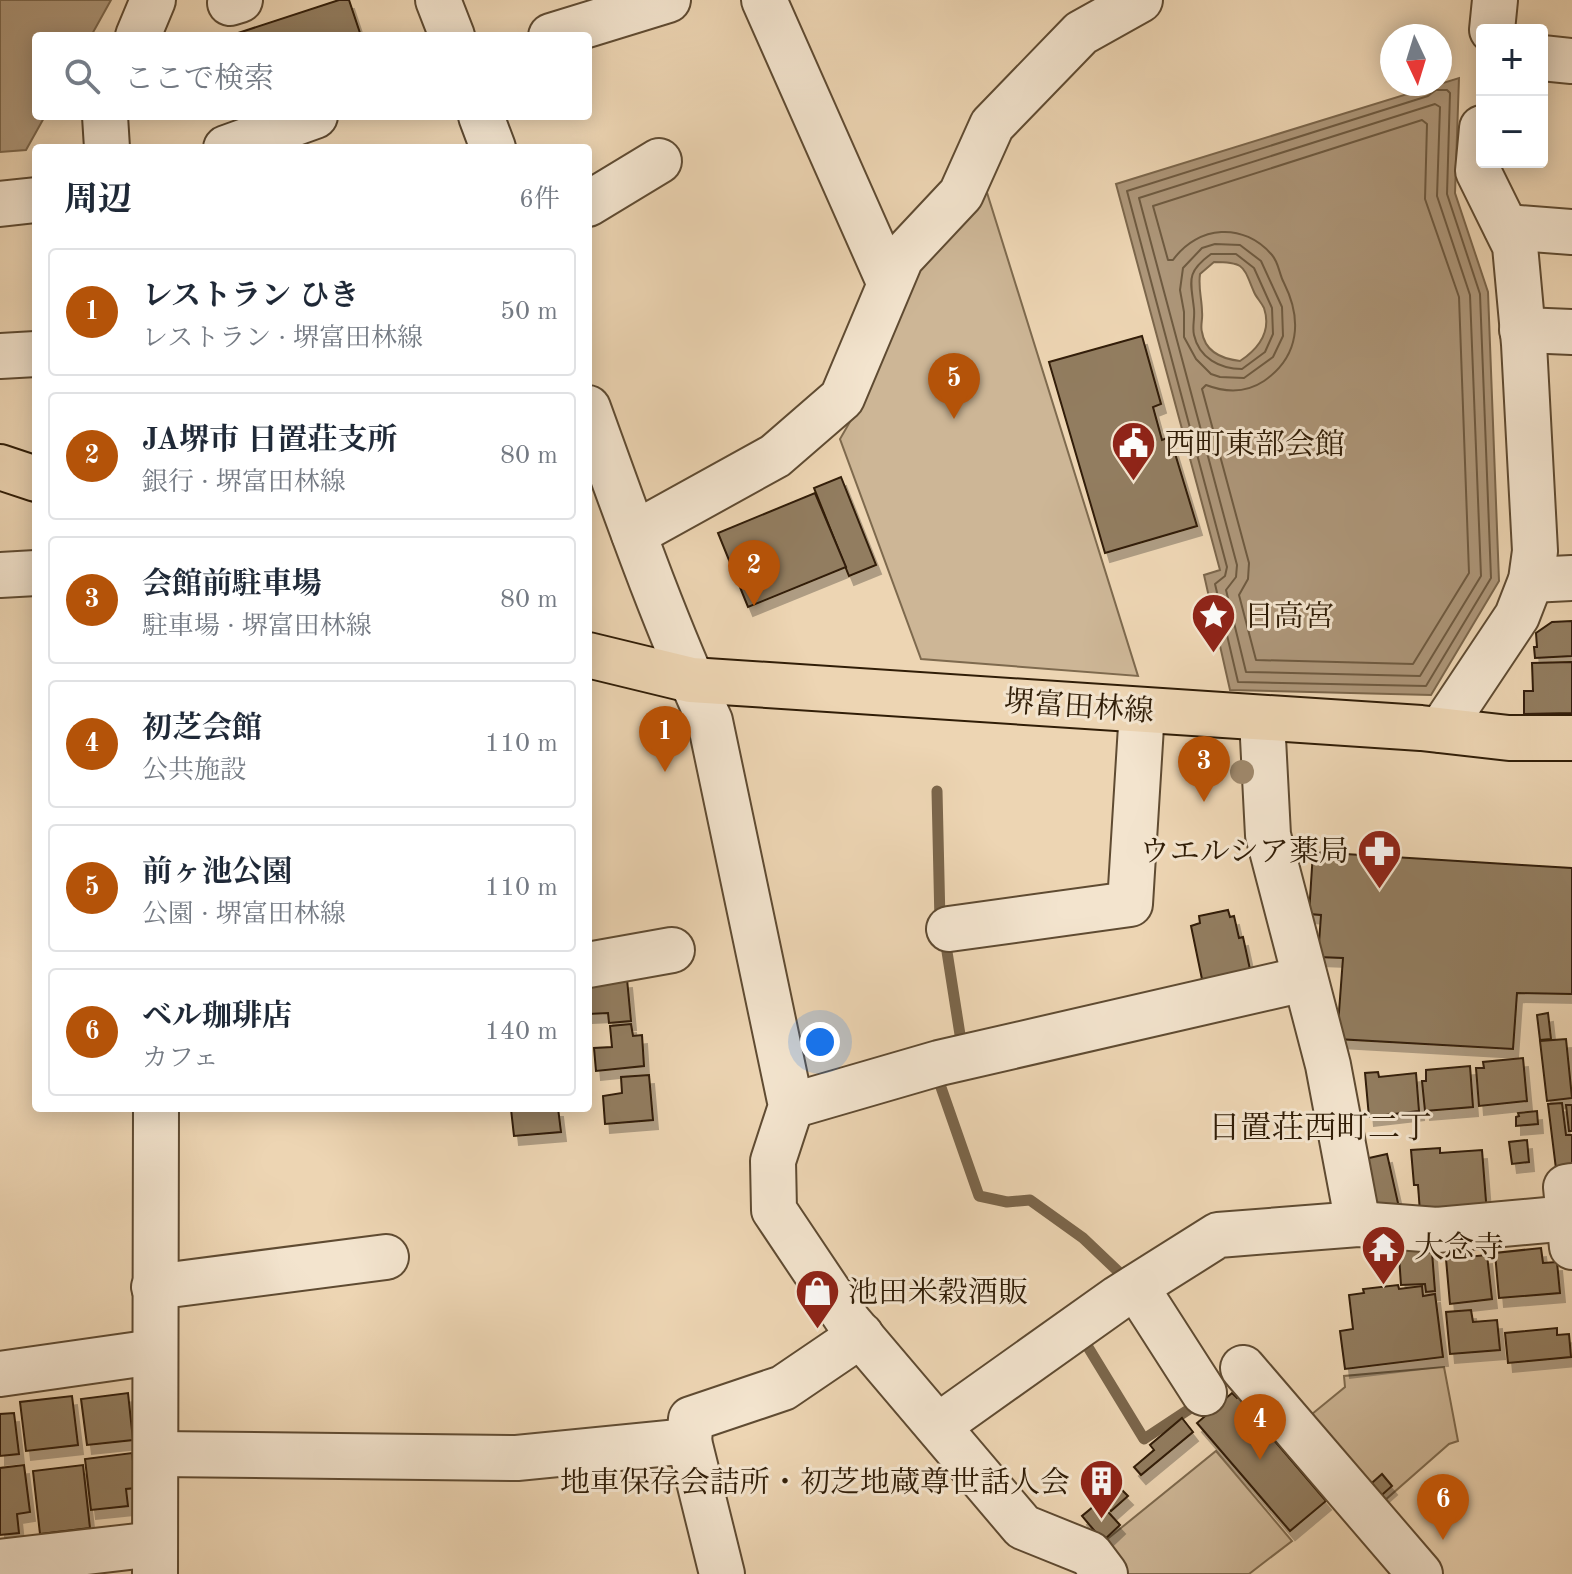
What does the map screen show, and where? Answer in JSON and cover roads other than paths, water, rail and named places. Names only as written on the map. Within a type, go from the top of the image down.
[{"type":"main road","points":[[0,467],[32,478]]},
{"type":"main road","name":"堺富田林線","points":[[592,656],[691,680],[1262,719],[1427,738],[1572,738]]},
{"type":"street","points":[[140,32],[153,0]]},
{"type":"street","points":[[438,0],[450,32]]},
{"type":"street","points":[[564,32],[668,0]]},
{"type":"street","points":[[764,0],[889,282]]},
{"type":"street","points":[[634,534],[775,456],[842,398],[901,258],[961,194],[992,125],[1081,33],[1140,0]]},
{"type":"street","points":[[1493,24],[1495,0]]},
{"type":"street","points":[[1548,59],[1572,61]]},
{"type":"street","points":[[105,120],[107,144]]},
{"type":"street","points":[[237,144],[304,120]]},
{"type":"street","points":[[482,120],[492,144]]},
{"type":"street","points":[[592,202],[659,161]]},
{"type":"street","points":[[1427,738],[1517,616],[1551,579],[1535,551],[1515,246],[1478,168]]},
{"type":"street","points":[[0,204],[32,200]]},
{"type":"street","points":[[1506,227],[1572,232]]},
{"type":"street","points":[[1522,330],[1572,332]]},
{"type":"street","points":[[0,356],[32,354]]},
{"type":"street","points":[[592,419],[691,680],[710,721],[791,1106],[773,1161],[774,1210],[861,1335],[1023,1527],[1090,1554],[1105,1574]]},
{"type":"street","points":[[0,575],[32,573]]},
{"type":"street","points":[[949,929],[1130,904],[1142,710]]},
{"type":"street","points":[[1262,719],[1272,794],[1268,835],[1328,1065],[1358,1224]]},
{"type":"street","points":[[592,964],[672,950]]},
{"type":"street","points":[[791,1106],[945,1062],[1304,979]]},
{"type":"street","points":[[0,1562],[155,1559],[156,1112]]},
{"type":"street","points":[[938,1426],[1127,1292],[1218,1235],[1358,1224],[1437,1230],[1571,1217]]},
{"type":"street","points":[[154,1287],[386,1257]]},
{"type":"street","points":[[1127,1292],[1204,1393]]},
{"type":"street","points":[[722,1574],[689,1441],[691,1419],[783,1388],[861,1335]]},
{"type":"street","points":[[0,1374],[154,1352]]},
{"type":"street","points":[[1243,1368],[1420,1574]]},
{"type":"street","points":[[157,1454],[517,1458],[689,1441]]},
{"type":"water","points":[[0,0],[111,0],[93,32],[32,32],[32,120],[43,120],[26,150],[0,152]]},
{"type":"water","points":[[1459,78],[1455,193],[1488,292],[1499,581],[1431,695],[1230,690],[1204,575],[1220,570],[1116,184],[1401,96],[1452,96],[1452,80]],"holes":[[[1214,262],[1237,265],[1245,271],[1266,317],[1262,339],[1240,361],[1221,356],[1207,345],[1201,330],[1199,284],[1200,274]]]},
{"type":"waterway","points":[[937,791],[940,922]]},
{"type":"waterway","points":[[945,939],[961,1041],[956,1047]]},
{"type":"waterway","points":[[936,1073],[979,1196],[1007,1202],[1030,1200],[1083,1238],[1123,1276],[1122,1284]]},
{"type":"waterway","points":[[1080,1334],[1144,1439],[1200,1402]]},
{"type":"place","name":"前ヶ池公園","points":[[954,419]]},
{"type":"place","name":"西町東部会館","points":[[1134,483]]},
{"type":"place","name":"JA堺市 日置荘支所","points":[[754,606]]},
{"type":"place","name":"日高宮","points":[[1213,655]]},
{"type":"place","name":"レストラン ひき","points":[[665,772]]},
{"type":"place","name":"会館前駐車場","points":[[1204,802]]},
{"type":"place","name":"ウエルシア薬局","points":[[1380,890]]},
{"type":"place","name":"大念寺","points":[[1383,1286]]},
{"type":"place","name":"池田米穀酒販","points":[[817,1331]]},
{"type":"place","name":"初芝会館","points":[[1260,1460]]},
{"type":"place","name":"地車保存会詰所・初芝地蔵尊世話人会","points":[[1101,1521]]},
{"type":"place","name":"ベル珈琲店","points":[[1443,1540]]},
{"type":"district","name":"日置荘西町二丁","points":[[1320,1127]]}]
